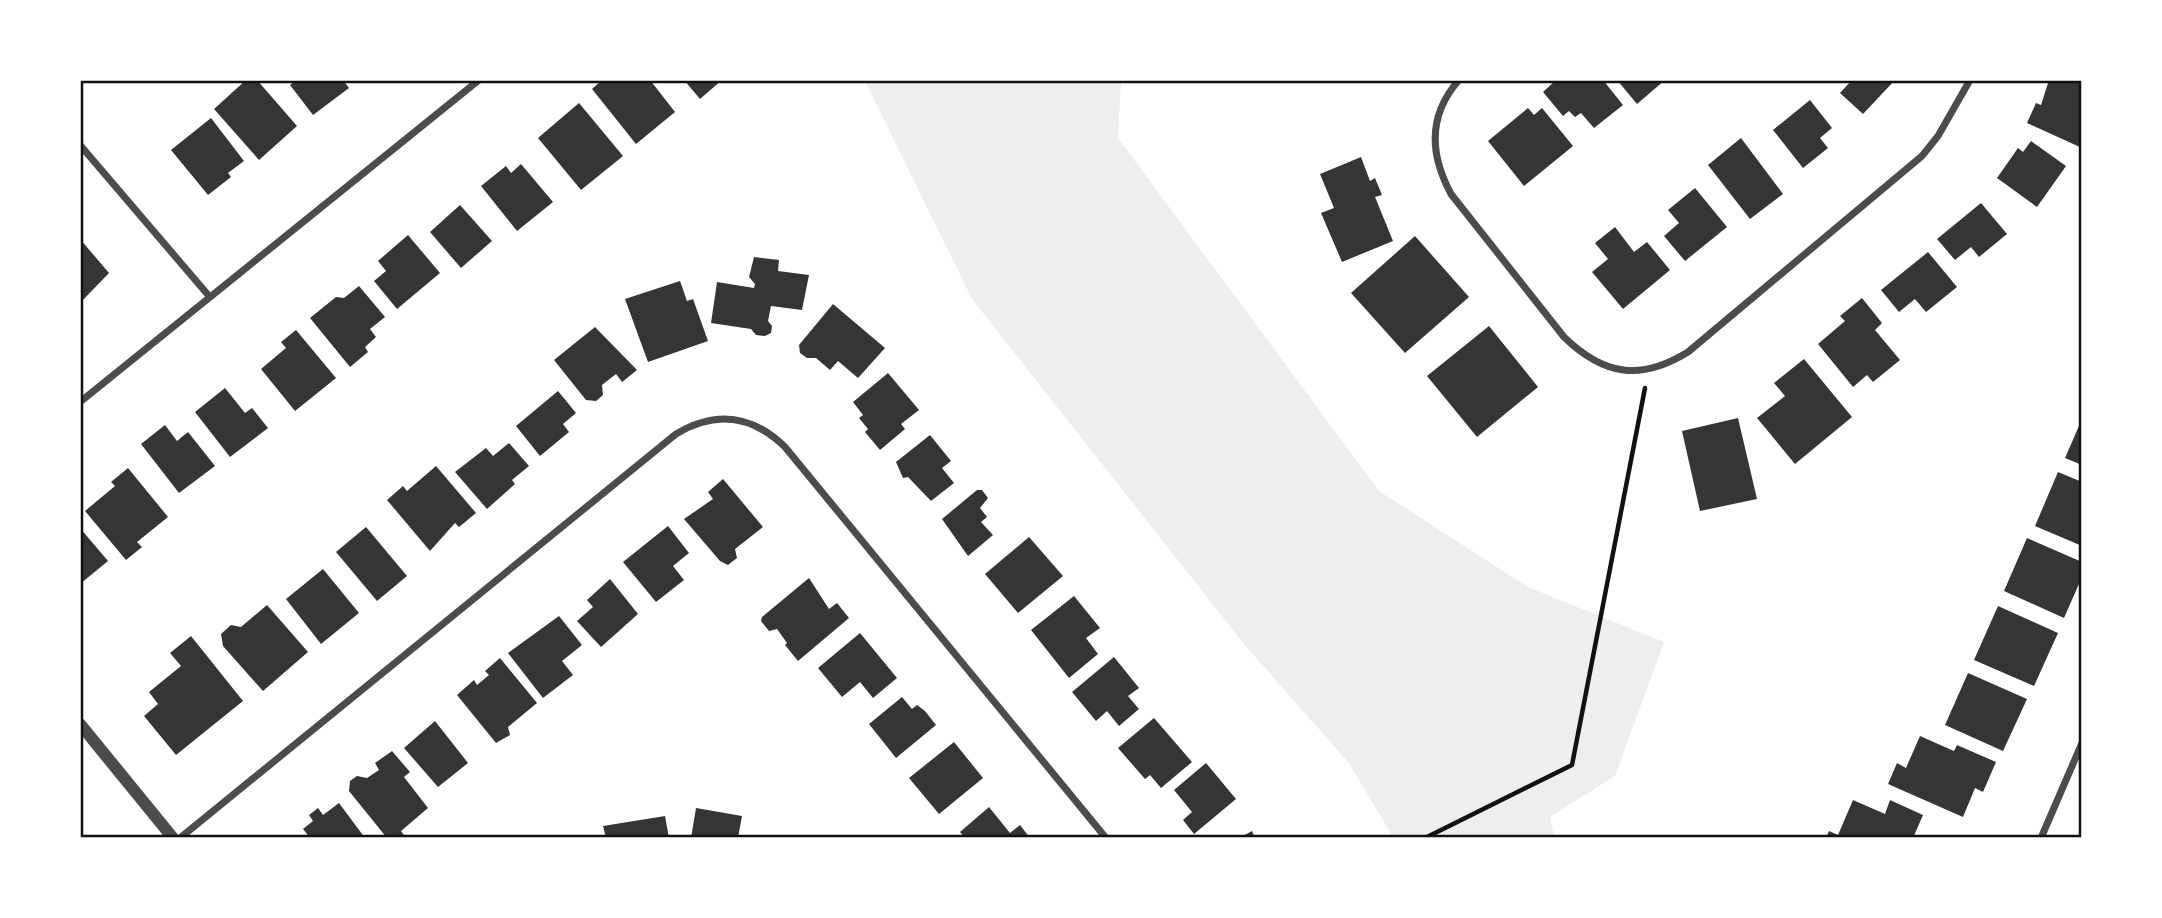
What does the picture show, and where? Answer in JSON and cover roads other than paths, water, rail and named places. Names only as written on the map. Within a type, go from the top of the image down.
[{"type":"street","points":[[80,402],[479,80]]},
{"type":"street","points":[[1460,80],[1443,109],[1434,132],[1433,150],[1439,172],[1451,194],[1564,337],[1581,354],[1627,372],[1668,364],[1688,352],[1922,156],[1938,136],[1970,80]]},
{"type":"street","points":[[80,145],[209,296]]},
{"type":"street","points":[[180,838],[676,433],[700,422],[731,417],[751,422],[770,433],[785,447],[1106,838]]},
{"type":"street","points":[[80,724],[173,838]]},
{"type":"street","points":[[2041,838],[2081,743]]}]
